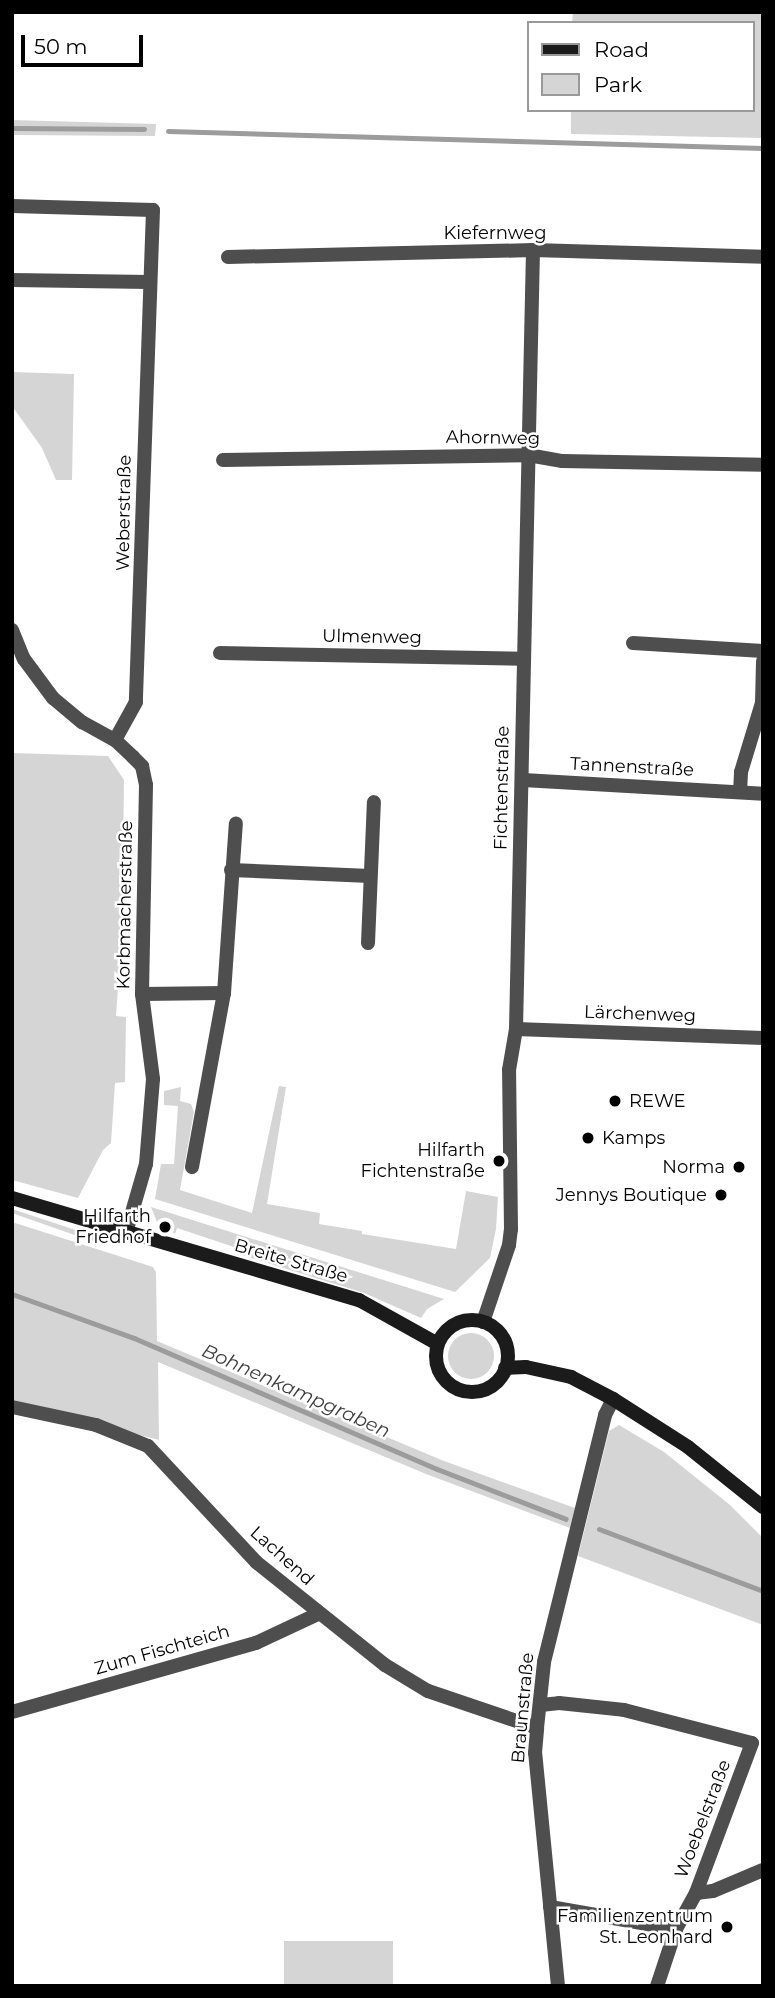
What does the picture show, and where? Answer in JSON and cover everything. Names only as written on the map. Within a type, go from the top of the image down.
[{"type":"main road","name":"Breite Straße","points":[[12,1198],[359,1300],[438,1344]]},
{"type":"main road","points":[[469,1320],[483,1322],[502,1338],[507,1352],[505,1368],[498,1380],[487,1388],[474,1392],[460,1390],[448,1383],[440,1372],[436,1358],[438,1344],[453,1325],[469,1320]]},
{"type":"main road","points":[[505,1368],[526,1367],[571,1377],[613,1399],[688,1447],[763,1507]]},
{"type":"street","name":"Weberstraße","points":[[12,205],[153,210],[136,702],[115,740]]},
{"type":"street","name":"Kiefernweg","points":[[228,257],[533,250],[763,257]]},
{"type":"street","name":"Fichtenstraße","points":[[483,1322],[510,1237],[509,1070],[516,1029],[533,250]]},
{"type":"street","points":[[12,280],[149,282]]},
{"type":"street","name":"Ahornweg","points":[[223,460],[528,455],[576,462],[763,465]]},
{"type":"street","name":"Korbmacherstraße","points":[[12,630],[18,659],[53,698],[82,722],[115,740],[142,766],[146,785],[142,994],[153,1079],[146,1164],[127,1233]]},
{"type":"street","points":[[633,643],[763,651]]},
{"type":"street","name":"Ulmenweg","points":[[220,653],[523,659]]},
{"type":"street","points":[[740,792],[741,772],[762,703],[763,662]]},
{"type":"street","name":"Tannenstraße","points":[[523,780],[763,794]]},
{"type":"street","points":[[368,943],[374,802]]},
{"type":"street","points":[[192,1167],[224,993],[236,823]]},
{"type":"street","points":[[231,870],[370,876]]},
{"type":"street","points":[[142,994],[224,993]]},
{"type":"street","name":"Lärchenweg","points":[[516,1029],[763,1038]]},
{"type":"street","name":"Braunstraße","points":[[558,1986],[535,1753],[537,1728],[544,1662],[605,1415],[613,1399]]},
{"type":"street","name":"Lachend","points":[[12,1407],[96,1425],[148,1446],[256,1562],[385,1665],[428,1690],[537,1728]]},
{"type":"street","name":"Zum Fischteich","points":[[12,1713],[256,1643],[318,1614]]},
{"type":"street","name":"Woebelstraße","points":[[541,1706],[572,1704],[624,1710],[752,1743],[696,1893],[676,1929],[657,1986]]},
{"type":"street","points":[[696,1893],[713,1891],[763,1870]]},
{"type":"street","points":[[550,1907],[676,1929]]},
{"type":"green space","points":[[573,12],[763,12],[763,138],[571,134],[571,112],[754,112],[754,21],[572,21]]},
{"type":"green space","points":[[12,120],[156,124],[155,136],[12,135]]},
{"type":"green space","points":[[12,372],[74,374],[72,480],[56,480],[42,448],[12,406]]},
{"type":"green space","points":[[12,753],[108,756],[124,780],[122,931],[116,1016],[126,1017],[125,1082],[115,1083],[111,1143],[103,1150],[78,1198],[12,1180]]},
{"type":"green space","points":[[279,1086],[286,1087],[267,1204],[320,1213],[319,1224],[362,1231],[362,1234],[456,1249],[466,1191],[498,1197],[496,1229],[490,1258],[455,1292],[155,1199],[161,1164],[174,1164],[178,1106],[164,1105],[164,1091],[181,1087],[180,1101],[191,1104],[194,1112],[180,1190],[252,1213]]},
{"type":"green space","points":[[151,1207],[444,1299],[427,1309],[421,1318],[364,1293],[242,1255],[243,1250],[177,1228],[175,1234],[157,1222]]},
{"type":"green space","points":[[12,1209],[106,1240],[103,1245],[12,1213]]},
{"type":"green space","points":[[12,1222],[153,1267],[156,1272],[157,1341],[444,1461],[575,1508],[570,1528],[426,1474],[158,1362],[159,1440],[12,1402]]},
{"type":"green space","points":[[471,1333],[487,1340],[494,1356],[487,1372],[471,1379],[455,1372],[448,1356],[455,1340]]},
{"type":"green space","points":[[619,1425],[664,1452],[730,1505],[763,1538],[763,1625],[578,1556],[609,1431]]},
{"type":"green space","points":[[284,1941],[393,1941],[393,1986],[284,1986]]},
{"type":"waterway","points":[[12,128],[144,129]]},
{"type":"waterway","points":[[168,131],[763,148]]},
{"type":"waterway","name":"Bohnenkampgraben","points":[[12,1294],[134,1338],[437,1469],[566,1519]]},
{"type":"waterway","name":"Bohnenkampgraben","points":[[599,1529],[763,1591]]},
{"type":"place","name":"REWE","points":[[615,1101]]},
{"type":"place","name":"Kamps","points":[[588,1138]]},
{"type":"place","name":"Hilfarth Fichtenstraße","points":[[499,1161]]},
{"type":"place","name":"Norma","points":[[739,1167]]},
{"type":"place","name":"Jennys Boutique","points":[[721,1195]]},
{"type":"place","name":"Hilfarth Friedhof","points":[[165,1227]]},
{"type":"place","name":"Familienzentrum St. Leonhard","points":[[727,1927]]}]
